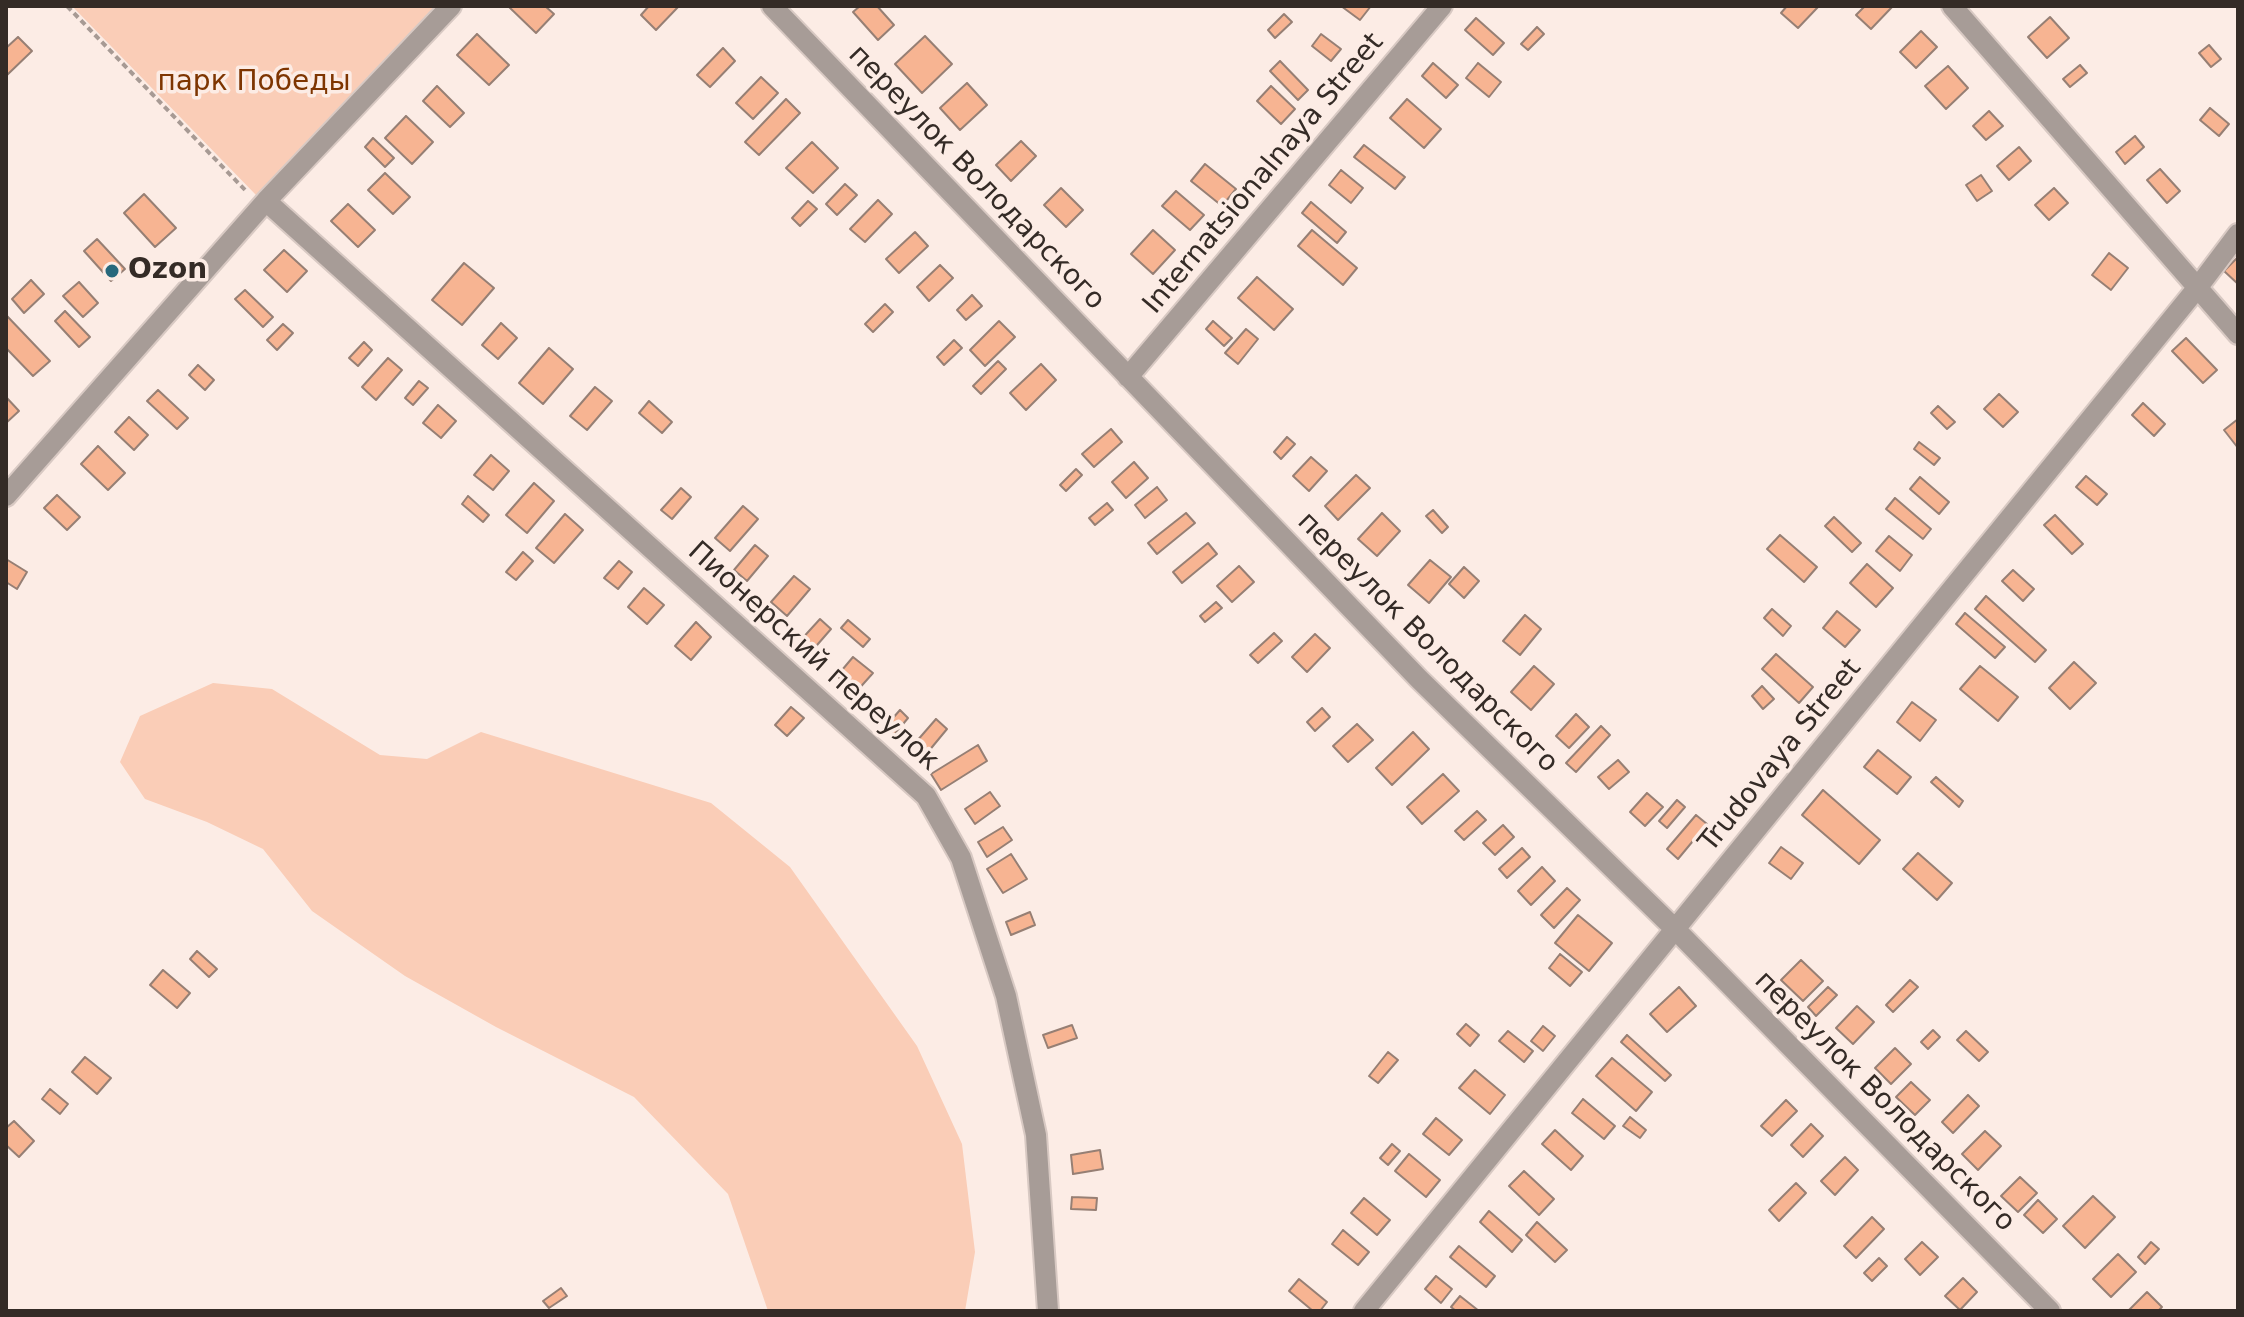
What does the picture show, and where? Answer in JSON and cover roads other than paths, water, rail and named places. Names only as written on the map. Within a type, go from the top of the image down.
[{"type":"street","points":[[6,496],[264,204],[451,6]]},
{"type":"street","name":"переулок Володарского","points":[[772,6],[1419,679],[1676,930],[2050,1311]]},
{"type":"street","name":"Internatsionalnaya Street","points":[[1128,377],[1442,6]]},
{"type":"street","points":[[1952,6],[2238,334]]},
{"type":"street","name":"Пионерский переулок","points":[[264,204],[926,796],[961,858],[1006,996],[1036,1135],[1048,1311]]},
{"type":"street","name":"Trudovaya Street","points":[[1364,1311],[2238,234]]},
{"type":"place","name":"Ozon","points":[[112,271]]},
{"type":"park label","name":"парк Победы","points":[[254,83]]}]
